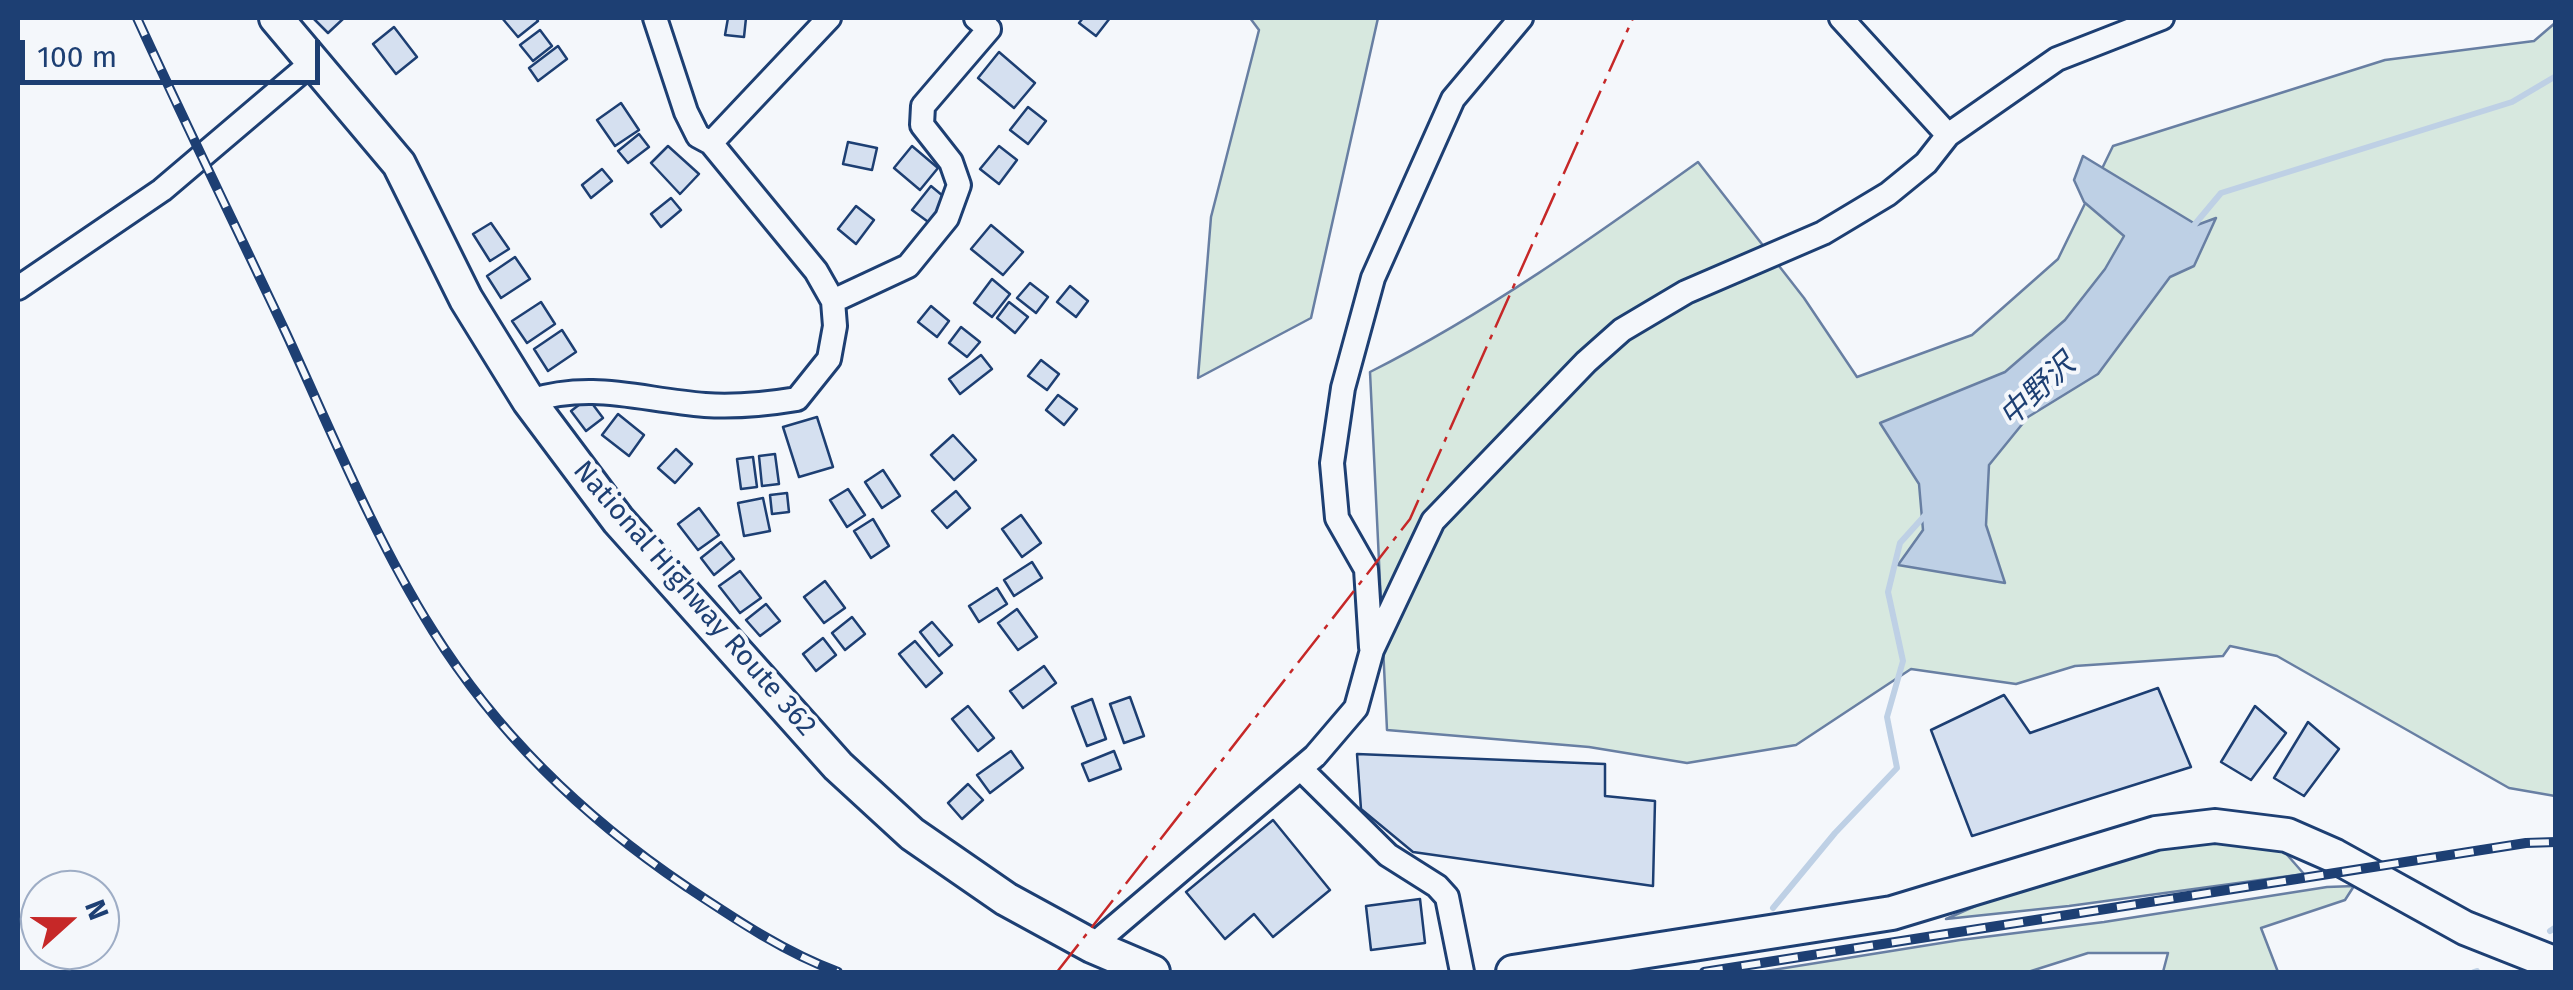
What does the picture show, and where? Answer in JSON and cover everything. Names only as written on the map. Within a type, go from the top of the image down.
[{"type":"highway","name":"National Highway Route 362","points":[[276,18],[399,164],[466,299],[528,401],[618,520],[838,766],[912,834],[1006,900],[1092,946],[1153,972]]},
{"type":"highway","points":[[1513,972],[1892,913],[2156,833],[2215,826],[2287,835],[2336,856],[2465,928],[2556,964]]},
{"type":"street","points":[[528,401],[562,390],[706,405],[766,404],[797,399],[829,359],[835,326],[833,301],[816,270],[711,143],[698,136],[686,112],[655,18]]},
{"type":"street","points":[[711,143],[830,18]]},
{"type":"street","points":[[833,301],[908,266],[947,218],[959,184],[951,162],[922,124],[923,106],[989,29],[976,18]]},
{"type":"street","points":[[1372,650],[1366,568],[1338,518],[1332,464],[1342,388],[1373,278],[1453,99],[1520,18]]},
{"type":"street","points":[[1841,18],[1948,135]]},
{"type":"street","points":[[1092,946],[1301,768],[1356,708],[1372,650],[1433,521],[1586,362],[1622,330],[1686,292],[1823,233],[1888,194],[1926,163],[1948,135],[2057,60],[2162,18]]},
{"type":"street","points":[[18,288],[162,190],[315,60]]},
{"type":"street","points":[[1301,768],[1376,845],[1437,886],[1446,897],[1462,972]]},
{"type":"shaded area","points":[[1250,18],[1378,18],[1311,318],[1198,378],[1211,217],[1259,30]]},
{"type":"shaded area","points":[[2555,23],[2555,796],[2509,788],[2277,656],[2230,646],[2223,656],[2075,666],[2016,684],[1911,669],[1796,745],[1687,763],[1589,747],[1387,730],[1370,372],[1497,300],[1698,162],[1804,298],[1857,377],[1972,335],[2058,259],[2113,146],[2385,60],[2534,41]]},
{"type":"shaded area","points":[[2190,838],[2282,849],[2304,874],[1946,919],[2025,884]]},
{"type":"shaded area","points":[[2354,886],[2345,900],[2261,928],[2278,972],[2163,972],[2168,953],[2088,953],[2028,972],[1760,972],[1960,940]]},
{"type":"water","points":[[2083,156],[2197,225],[2216,218],[2194,266],[2170,277],[2098,374],[2028,417],[1989,465],[1986,525],[2005,583],[1898,565],[1923,530],[1919,484],[1880,423],[2005,372],[2065,320],[2105,269],[2124,236],[2084,202],[2074,180]]},
{"type":"building","points":[[313,18],[344,18],[328,33]]},
{"type":"building","points":[[502,18],[536,18],[538,21],[518,37]]},
{"type":"building","points":[[728,18],[746,18],[744,37],[725,35]]},
{"type":"building","points":[[1083,18],[1110,18],[1096,36],[1079,23]]},
{"type":"building","points":[[394,27],[417,57],[396,74],[373,44]]},
{"type":"building","points":[[540,30],[552,46],[533,61],[520,45]]},
{"type":"building","points":[[558,46],[567,59],[538,81],[529,68]]},
{"type":"building","points":[[999,52],[1035,83],[1014,108],[978,78]]},
{"type":"building","points":[[621,103],[639,130],[615,146],[597,120]]},
{"type":"building","points":[[1028,107],[1046,121],[1028,144],[1010,130]]},
{"type":"building","points":[[639,134],[649,147],[628,163],[618,151]]},
{"type":"building","points":[[848,142],[877,148],[872,170],[843,164]]},
{"type":"building","points":[[668,146],[699,174],[680,194],[651,163]]},
{"type":"building","points":[[912,146],[938,168],[920,190],[894,168]]},
{"type":"building","points":[[999,146],[1017,160],[999,184],[980,169]]},
{"type":"building","points":[[602,169],[612,181],[591,198],[582,185]]},
{"type":"building","points":[[931,186],[949,201],[931,224],[912,210]]},
{"type":"building","points":[[671,198],[681,210],[661,227],[651,214]]},
{"type":"building","points":[[856,206],[874,220],[856,244],[838,229]]},
{"type":"building","points":[[491,223],[509,249],[490,261],[473,234]]},
{"type":"building","points":[[991,225],[1023,252],[1003,275],[971,249]]},
{"type":"building","points":[[515,257],[530,279],[501,298],[487,276]]},
{"type":"building","points":[[992,279],[1010,294],[992,317],[974,303]]},
{"type":"building","points":[[1030,283],[1048,297],[1036,313],[1017,298]]},
{"type":"building","points":[[1070,286],[1088,301],[1076,317],[1057,302]]},
{"type":"building","points":[[541,302],[555,324],[527,343],[512,321]]},
{"type":"building","points":[[1009,302],[1028,317],[1015,333],[997,318]]},
{"type":"building","points":[[931,306],[949,321],[937,337],[918,322]]},
{"type":"building","points":[[961,327],[980,342],[967,357],[949,343]]},
{"type":"building","points":[[562,330],[576,352],[548,371],[534,349]]},
{"type":"building","points":[[981,355],[992,369],[960,394],[949,379]]},
{"type":"building","points":[[1041,360],[1059,374],[1047,390],[1028,376]]},
{"type":"building","points":[[1058,395],[1077,409],[1064,425],[1046,410]]},
{"type":"building","points":[[588,398],[603,418],[586,431],[571,411]]},
{"type":"building","points":[[618,414],[644,435],[629,456],[602,435]]},
{"type":"building","points":[[817,417],[833,467],[799,477],[783,427]]},
{"type":"building","points":[[953,435],[976,460],[954,480],[931,455]]},
{"type":"building","points":[[676,449],[692,464],[675,483],[658,468]]},
{"type":"building","points":[[775,454],[779,484],[762,486],[759,456]]},
{"type":"building","points":[[753,457],[757,487],[741,489],[737,459]]},
{"type":"building","points":[[883,470],[900,496],[882,508],[865,482]]},
{"type":"building","points":[[848,489],[865,515],[847,527],[830,500]]},
{"type":"building","points":[[956,491],[970,508],[947,528],[932,511]]},
{"type":"building","points":[[787,493],[789,512],[772,514],[770,495]]},
{"type":"building","points":[[763,498],[770,531],[744,536],[738,503]]},
{"type":"building","points":[[699,508],[719,535],[698,550],[678,524]]},
{"type":"building","points":[[1021,515],[1041,543],[1022,557],[1002,529]]},
{"type":"building","points":[[873,519],[889,546],[871,558],[854,531]]},
{"type":"building","points":[[721,542],[734,559],[714,575],[701,558]]},
{"type":"building","points":[[1032,562],[1042,578],[1014,596],[1004,580]]},
{"type":"building","points":[[740,571],[761,598],[740,613],[719,586]]},
{"type":"building","points":[[825,581],[845,608],[824,623],[804,597]]},
{"type":"building","points":[[997,588],[1007,604],[979,622],[969,606]]},
{"type":"building","points":[[766,604],[780,621],[760,636],[746,620]]},
{"type":"building","points":[[1017,609],[1037,637],[1018,650],[998,623]]},
{"type":"building","points":[[852,617],[865,634],[845,650],[832,633]]},
{"type":"building","points":[[932,622],[952,645],[939,656],[920,632]]},
{"type":"building","points":[[823,638],[836,655],[816,671],[803,654]]},
{"type":"building","points":[[915,641],[942,673],[926,687],[899,654]]},
{"type":"building","points":[[1044,666],[1056,683],[1023,708],[1010,691]]},
{"type":"building","points":[[2158,688],[2191,767],[1972,836],[1931,730],[2004,695],[2030,733]]},
{"type":"building","points":[[1130,697],[1144,736],[1124,743],[1110,704]]},
{"type":"building","points":[[1092,699],[1106,739],[1087,746],[1072,707]]},
{"type":"building","points":[[968,706],[994,738],[978,751],[952,719]]},
{"type":"building","points":[[2255,706],[2286,733],[2251,780],[2221,762]]},
{"type":"building","points":[[2308,722],[2339,749],[2304,796],[2274,778]]},
{"type":"building","points":[[1011,751],[1023,768],[990,793],[977,775]]},
{"type":"building","points":[[1114,751],[1121,769],[1089,781],[1082,764]]},
{"type":"building","points":[[1357,754],[1605,764],[1605,796],[1655,801],[1653,886],[1413,852],[1361,809]]},
{"type":"building","points":[[968,784],[983,800],[962,819],[948,803]]},
{"type":"building","points":[[1273,820],[1330,890],[1273,937],[1254,914],[1225,939],[1186,892]]},
{"type":"building","points":[[1420,899],[1425,943],[1371,950],[1366,906]]},
{"type":"waterway","name":"中野沢","points":[[2190,230],[2221,193],[2512,102],[2556,76]]},
{"type":"waterway","name":"中野沢","points":[[1773,908],[1835,833],[1897,768],[1887,717],[1903,661],[1888,592],[1900,543],[1927,513]]},
{"type":"waterway","points":[[2550,931],[2556,927]]},
{"type":"railway","points":[[137,18],[373,522],[458,669],[546,773],[614,833],[742,923],[798,955],[838,972]]},
{"type":"railway","points":[[1704,972],[2526,843],[2556,842]]},
{"type":"power","points":[[1057,972],[1410,519],[1633,18]]}]
